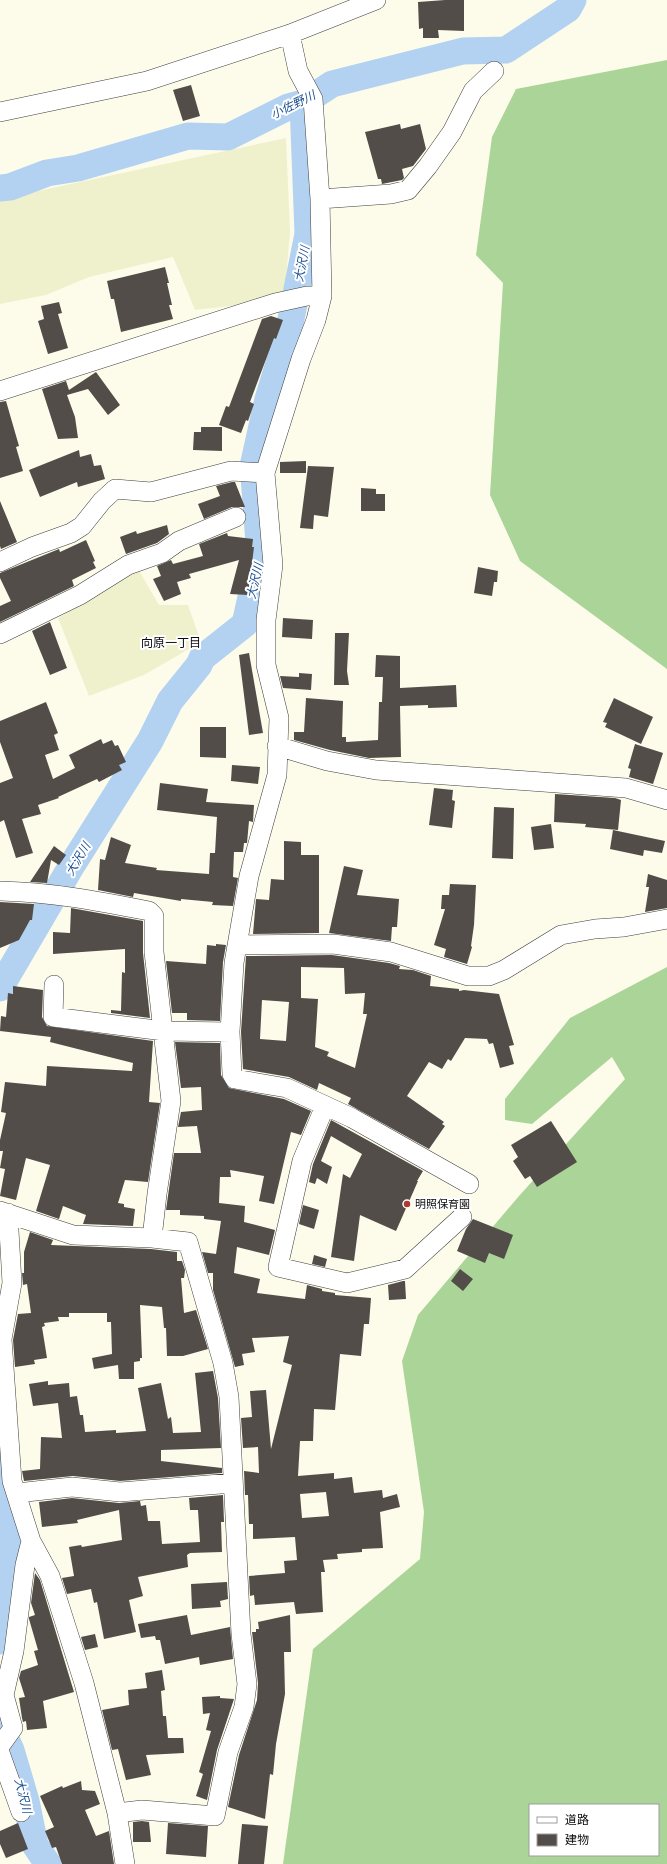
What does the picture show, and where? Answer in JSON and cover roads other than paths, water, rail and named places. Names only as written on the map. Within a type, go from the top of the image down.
[{"type":"street","points":[[0,112],[147,81],[290,34],[354,10],[376,0]]},
{"type":"street","points":[[290,34],[298,71],[312,99],[320,199],[314,296],[316,320],[301,359],[265,473],[273,564],[266,620],[266,665],[279,718],[277,775],[249,876],[234,963],[230,1032],[232,1074],[235,1079],[287,1088],[352,1118],[469,1184]]},
{"type":"street","points":[[320,199],[391,194],[408,190],[428,166],[452,132],[473,91],[494,71]]},
{"type":"street","points":[[0,391],[275,303],[314,296]]},
{"type":"street","points":[[0,562],[32,547],[71,533],[82,526],[102,501],[114,489],[151,492],[231,471],[265,473]]},
{"type":"street","points":[[0,634],[80,595],[128,565],[162,553],[179,541],[236,517]]},
{"type":"street","points":[[277,746],[327,761],[376,770],[626,788],[667,800]]},
{"type":"street","points":[[0,891],[37,892],[69,896],[149,911],[154,916],[154,952],[171,1101],[152,1238]]},
{"type":"street","points":[[237,945],[333,944],[391,952],[468,976],[488,976],[504,970],[561,935],[595,929],[624,927],[667,919]]},
{"type":"street","points":[[54,985],[53,1017],[164,1032],[230,1032]]},
{"type":"street","points":[[325,1106],[302,1161],[278,1267],[347,1283],[405,1269],[462,1217]]},
{"type":"street","points":[[117,1813],[142,1810],[216,1816],[228,1752],[244,1707],[247,1684],[242,1634],[229,1397],[223,1363],[188,1242],[152,1238],[72,1235],[4,1212],[12,1282],[2,1339],[4,1427],[12,1481],[31,1541],[52,1582],[84,1684],[117,1813],[125,1864]]},
{"type":"street","points":[[17,1493],[72,1486],[120,1492],[233,1483]]},
{"type":"street","points":[[0,1746],[13,1728],[4,1695],[8,1631],[31,1541]]},
{"type":"street","points":[[0,1753],[21,1812]]},
{"type":"waterway","name":"小佐野川","points":[[0,188],[10,187],[47,173],[78,168],[188,136],[228,137],[288,107],[303,103],[332,84],[463,51],[506,50],[568,9],[573,0]]},
{"type":"waterway","name":"大沢川","points":[[0,988],[72,865],[150,741],[170,701],[199,665],[202,658],[245,624],[260,557],[254,476],[252,471],[268,399],[288,334],[308,234],[303,103]]},
{"type":"waterway","name":"大沢川","points":[[0,1462],[11,1583],[0,1641]]},
{"type":"waterway","name":"大沢川","points":[[0,1726],[11,1750],[26,1801],[35,1845],[48,1864]]},
{"type":"place","name":"明照保育園","points":[[407,1204]]},
{"type":"district","name":"向原一丁目","points":[[171,643]]}]
